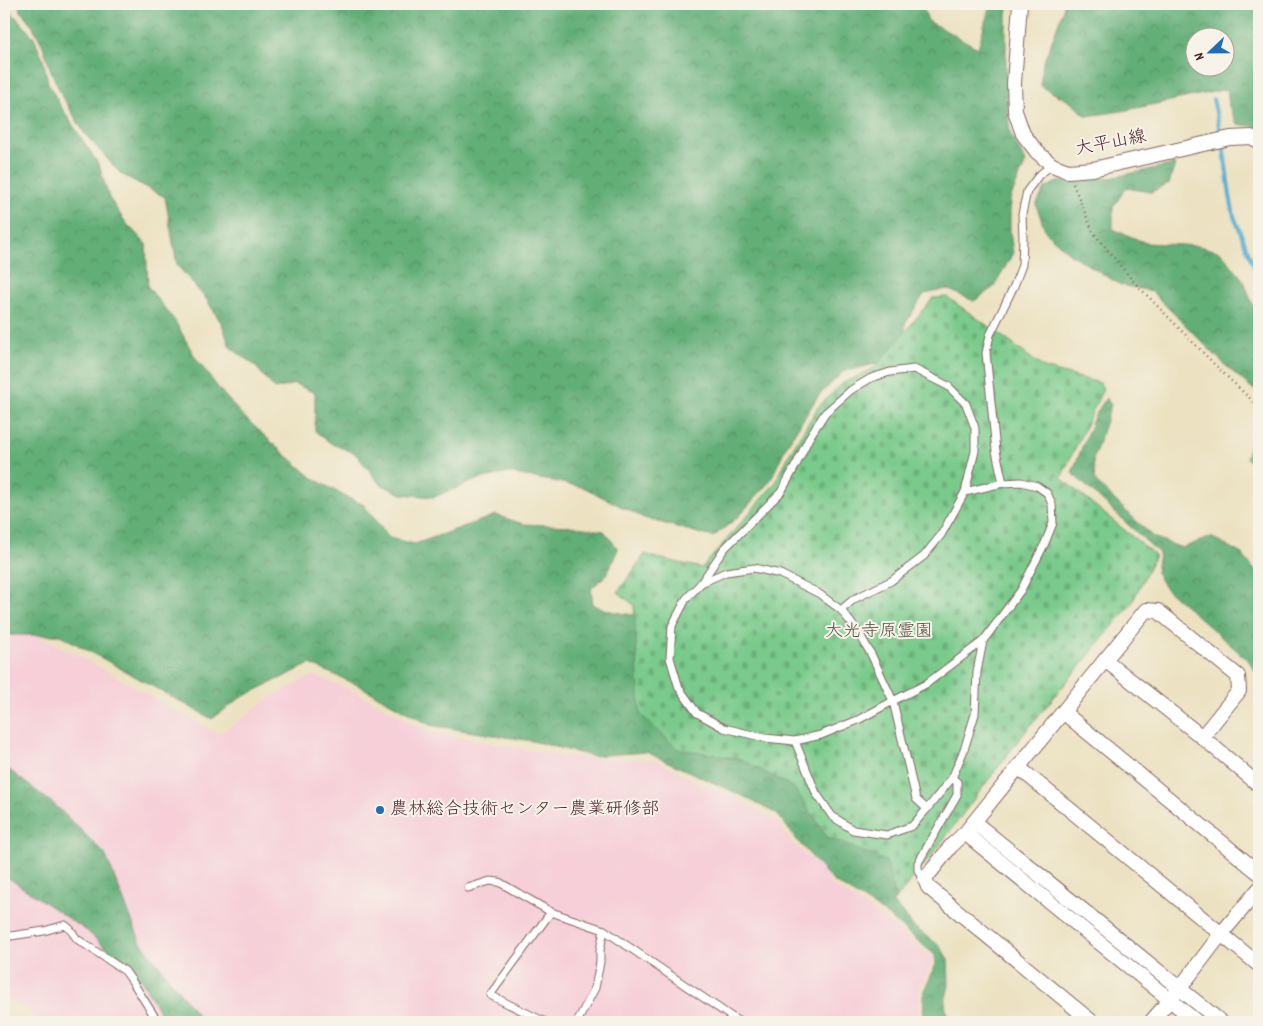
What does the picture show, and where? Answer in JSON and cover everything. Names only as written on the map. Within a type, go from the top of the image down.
[{"type":"street","name":"大平山線","points":[[1020,4],[1014,83],[1014,111],[1023,134],[1052,165],[1068,171],[1093,169],[1230,138],[1251,137],[1259,141]]},
{"type":"street","points":[[1092,1022],[928,887],[925,879],[951,846],[965,833],[1146,610],[1158,611],[1238,676],[1239,691],[1202,737]]},
{"type":"street","points":[[1105,660],[1259,784]]},
{"type":"street","points":[[1063,712],[1259,873]]},
{"type":"street","points":[[1018,767],[1259,965]]},
{"type":"street","points":[[974,822],[1222,1022]]},
{"type":"street","points":[[965,833],[1197,1022]]},
{"type":"street","points":[[1151,1022],[1259,889]]},
{"type":"lane","points":[[1003,483],[996,451],[986,353],[990,335],[1014,286],[1022,264],[1024,238],[1022,214],[1027,191],[1039,175],[1052,165]]},
{"type":"lane","points":[[841,610],[854,600],[891,581],[924,556],[941,535],[965,492],[975,451],[975,428],[966,404],[948,386],[914,369],[890,372],[871,378],[851,390],[825,413],[810,436],[780,492],[724,549],[701,583],[686,599],[672,626],[670,658],[679,688],[697,713],[724,728],[765,738],[795,741],[821,735],[858,720],[926,684],[983,641],[1021,590],[1046,543],[1053,523],[1052,504],[1047,494],[1037,486],[1021,482],[1003,483],[965,492]]},
{"type":"lane","points":[[701,583],[726,572],[754,568],[780,574],[818,593],[841,610],[859,633],[893,701],[916,799],[927,809]]},
{"type":"lane","points":[[795,741],[816,793],[832,816],[853,830],[887,835],[912,826],[952,778],[964,750],[974,714],[977,672],[983,641]]},
{"type":"lane","points":[[925,879],[918,870],[918,863],[957,795],[957,782],[952,778]]},
{"type":"lane","points":[[468,888],[490,881],[499,882],[551,912],[604,930],[740,1022]]},
{"type":"lane","points":[[545,1022],[490,995],[551,912]]},
{"type":"lane","points":[[4,937],[44,931],[65,925],[78,939],[124,971],[158,1022]]},
{"type":"lane","points":[[577,1022],[595,988],[604,930]]},
{"type":"path","points":[[1068,171],[1093,232],[1133,282],[1259,407]]},
{"type":"shaded area","name":"農林総合技術センター農業研修部","points":[[4,618],[96,665],[216,733],[227,729],[270,698],[313,675],[350,689],[430,732],[568,757],[657,760],[692,780],[735,797],[779,823],[792,843],[823,868],[831,885],[879,915],[934,959],[920,987],[919,1022],[39,1022],[27,1010],[4,997]]},
{"type":"green space","points":[[4,4],[34,37],[43,59],[48,83],[61,107],[99,165],[109,198],[126,223],[146,244],[148,287],[175,321],[195,357],[241,414],[313,478],[364,505],[389,538],[415,544],[496,515],[523,524],[570,526],[604,531],[618,549],[607,574],[591,589],[593,605],[614,612],[633,615],[653,611],[902,839],[901,885],[893,902],[914,927],[940,946],[948,959],[949,985],[945,1002],[948,1022],[923,1022],[924,992],[936,964],[935,955],[883,912],[833,881],[777,814],[745,797],[646,752],[592,756],[532,741],[430,725],[360,686],[310,664],[240,698],[212,719],[60,635],[9,635],[4,637]]},
{"type":"green space","points":[[19,4],[922,4],[928,21],[978,48],[990,4],[1009,4],[1006,20],[1006,89],[1010,134],[1026,162],[1010,199],[1010,232],[1013,253],[994,287],[974,301],[947,289],[924,294],[905,324],[904,346],[890,360],[843,372],[818,396],[787,445],[770,481],[738,517],[713,537],[644,518],[583,487],[509,473],[479,479],[434,497],[402,494],[380,484],[355,453],[332,444],[315,431],[315,393],[295,384],[275,389],[254,365],[230,347],[222,324],[206,299],[177,265],[165,197],[121,174],[85,134],[62,96],[43,46],[32,25],[20,10]]},
{"type":"green space","points":[[1064,4],[1259,4],[1259,127],[1237,124],[1229,106],[1227,89],[1122,111],[1087,116],[1069,101],[1040,86],[1043,63]]},
{"type":"green space","points":[[1175,164],[1169,184],[1151,192],[1126,188],[1113,207],[1113,229],[1146,243],[1199,246],[1221,252],[1244,281],[1259,323],[1259,394],[1227,367],[1151,291],[1121,285],[1070,254],[1046,232],[1036,205],[1045,188],[1057,182],[1110,178]]},
{"type":"green space","name":"大光寺原霊園","points":[[947,297],[1044,368],[1100,383],[1103,389],[1061,478],[1155,555],[1132,603],[1017,742],[926,863],[895,900],[886,861],[827,837],[794,788],[741,759],[678,749],[640,714],[634,605],[618,592],[645,554],[702,568],[776,482],[791,451],[818,407],[843,383],[875,368],[933,298]]},
{"type":"green space","points":[[1106,398],[1111,405],[1093,460],[1095,481],[1153,537],[1182,548],[1211,537],[1242,554],[1259,576],[1259,677],[1249,661],[1165,588],[1156,572],[1159,553],[1072,473],[1094,417]]},
{"type":"green space","points":[[1259,417],[1259,468],[1246,458]]},
{"type":"green space","points":[[4,768],[8,769],[55,805],[105,854],[140,941],[203,1022],[165,1022],[141,979],[87,931],[4,875]]},
{"type":"waterway","points":[[1213,99],[1221,136]]},
{"type":"waterway","points":[[1223,143],[1234,216],[1259,279]]},
{"type":"place","name":"農林総合技術センター農業研修部","points":[[380,810]]}]
